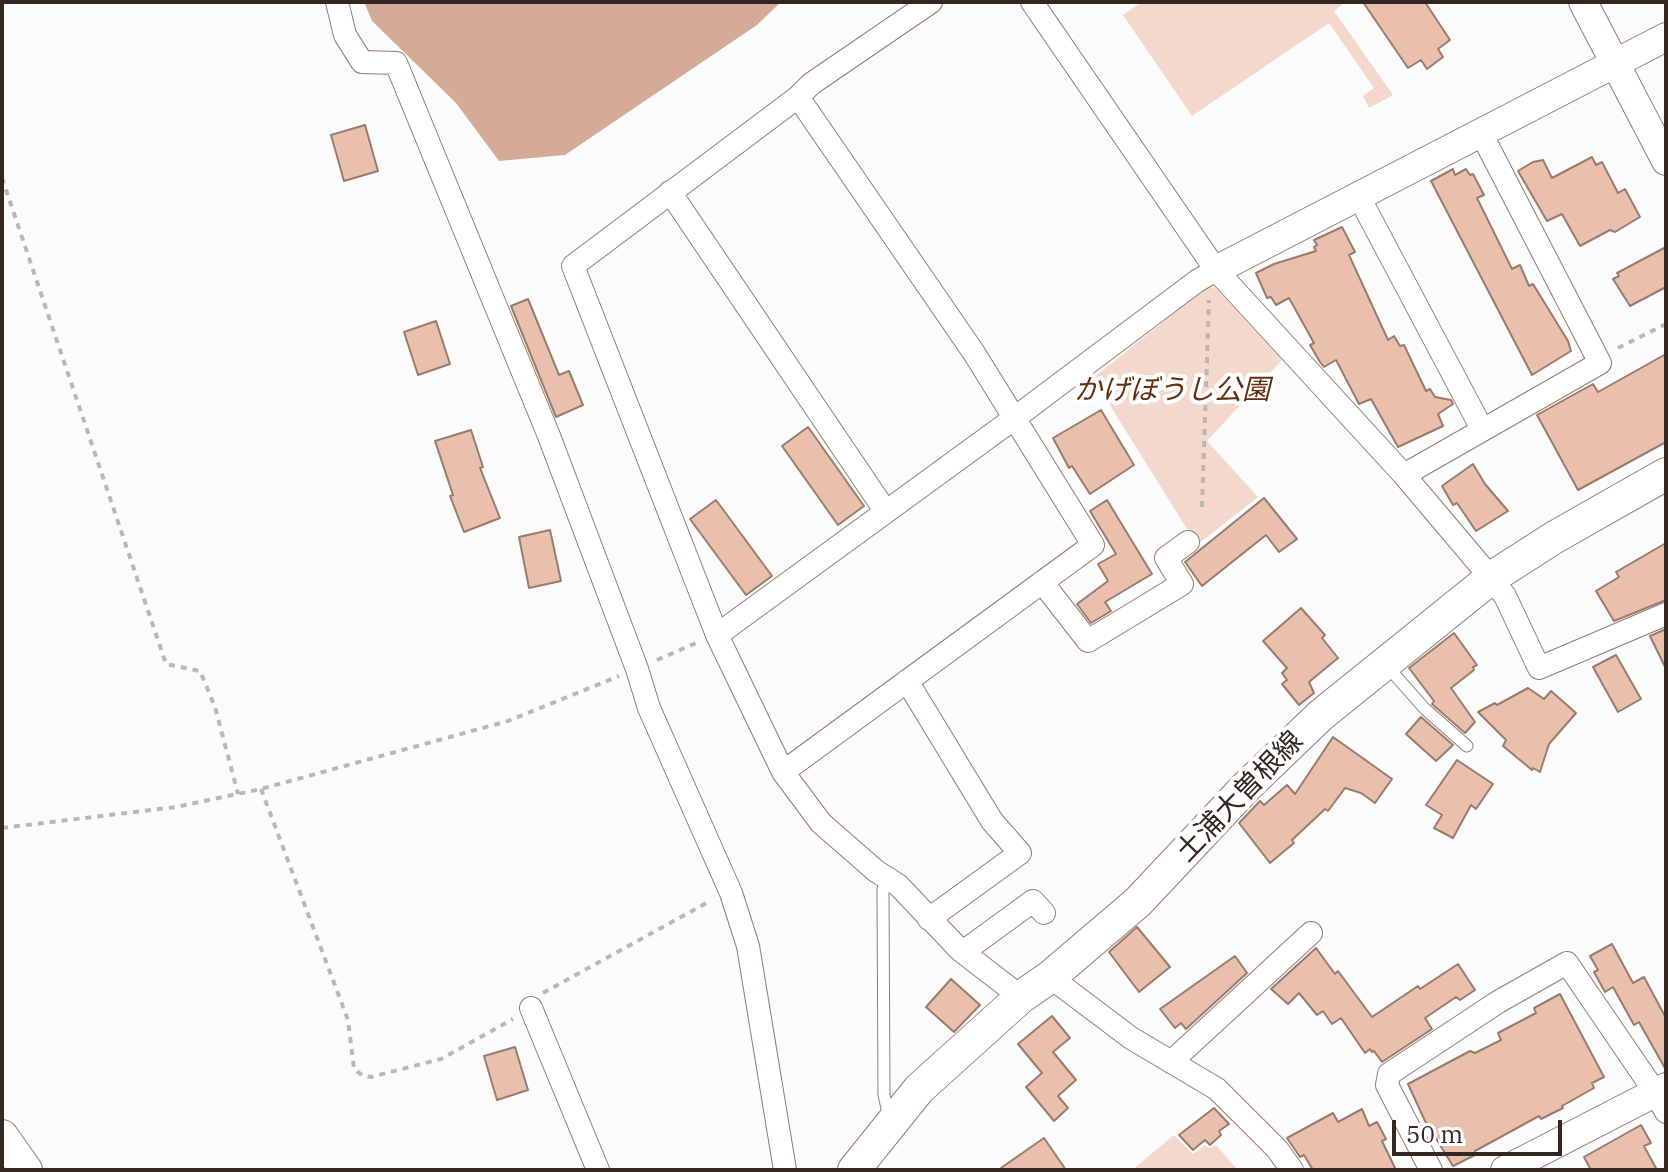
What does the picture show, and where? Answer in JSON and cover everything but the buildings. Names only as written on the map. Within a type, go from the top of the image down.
[{"type":"main road","name":"土浦大曽根線","points":[[854,1170],[919,1089],[1021,997],[1050,977],[1138,902],[1246,787],[1321,715],[1491,578],[1555,537],[1666,474]]},
{"type":"main road","points":[[2,1136],[26,1170]]},
{"type":"street","points":[[337,2],[345,35],[362,62],[396,63],[549,436],[649,708],[731,893],[748,946],[785,1170]]},
{"type":"street","points":[[931,2],[811,84],[798,97],[573,266],[717,635],[783,772],[821,823],[849,849],[898,885],[963,952],[1021,997]]},
{"type":"street","points":[[1032,2],[1213,272],[1404,475],[1491,578],[1505,596],[1539,668],[1666,614]]},
{"type":"street","points":[[1583,2],[1666,161]]},
{"type":"street","points":[[717,635],[1213,272],[1666,37]]},
{"type":"street","points":[[783,772],[1093,545],[1016,417],[798,97]]},
{"type":"street","points":[[1404,475],[1600,363],[1481,133]]},
{"type":"street","points":[[670,192],[886,512]]},
{"type":"street","points":[[1358,195],[1482,429]]},
{"type":"street","points":[[1042,582],[1088,641],[1182,584],[1166,558],[1188,542]]},
{"type":"street","points":[[907,681],[992,821],[1020,853],[929,919]]},
{"type":"street","points":[[963,952],[1033,901],[1044,913]]},
{"type":"street","points":[[1171,1062],[1311,933]]},
{"type":"street","points":[[1431,1170],[1387,1085],[1389,1074],[1498,1002],[1567,963],[1662,1097],[1505,1170]]},
{"type":"street","points":[[1050,977],[1131,1038],[1217,1089],[1277,1149],[1292,1170]]},
{"type":"street","points":[[531,1008],[598,1170]]},
{"type":"lane","points":[[1385,663],[1425,709],[1467,746]]},
{"type":"lane","points":[[888,879],[883,889],[884,1095],[891,1125]]},
{"type":"path","points":[[2,178],[166,664],[200,671],[215,707],[238,794]]},
{"type":"path","points":[[1202,507],[1213,272]]},
{"type":"path","points":[[1598,359],[1666,324]]},
{"type":"path","points":[[2,828],[176,807],[261,789],[508,721],[717,635]]},
{"type":"path","points":[[261,789],[348,1020],[354,1069],[371,1077],[441,1059],[531,1008],[537,996],[706,903],[731,893]]},
{"type":"green space","points":[[1142,2],[1346,2],[1334,11],[1393,95],[1369,108],[1363,96],[1374,88],[1329,23],[1192,116],[1123,15]]},
{"type":"green space","name":"かげぼうし公園","points":[[1215,287],[1282,360],[1207,441],[1258,497],[1197,545],[1093,378],[1206,288]]},
{"type":"green space","points":[[1174,1135],[1193,1154],[1205,1145],[1209,1148],[1216,1145],[1238,1170],[1132,1170]]},
{"type":"shaded area","points":[[364,2],[781,2],[757,25],[565,155],[499,161],[456,103],[372,21]]}]
